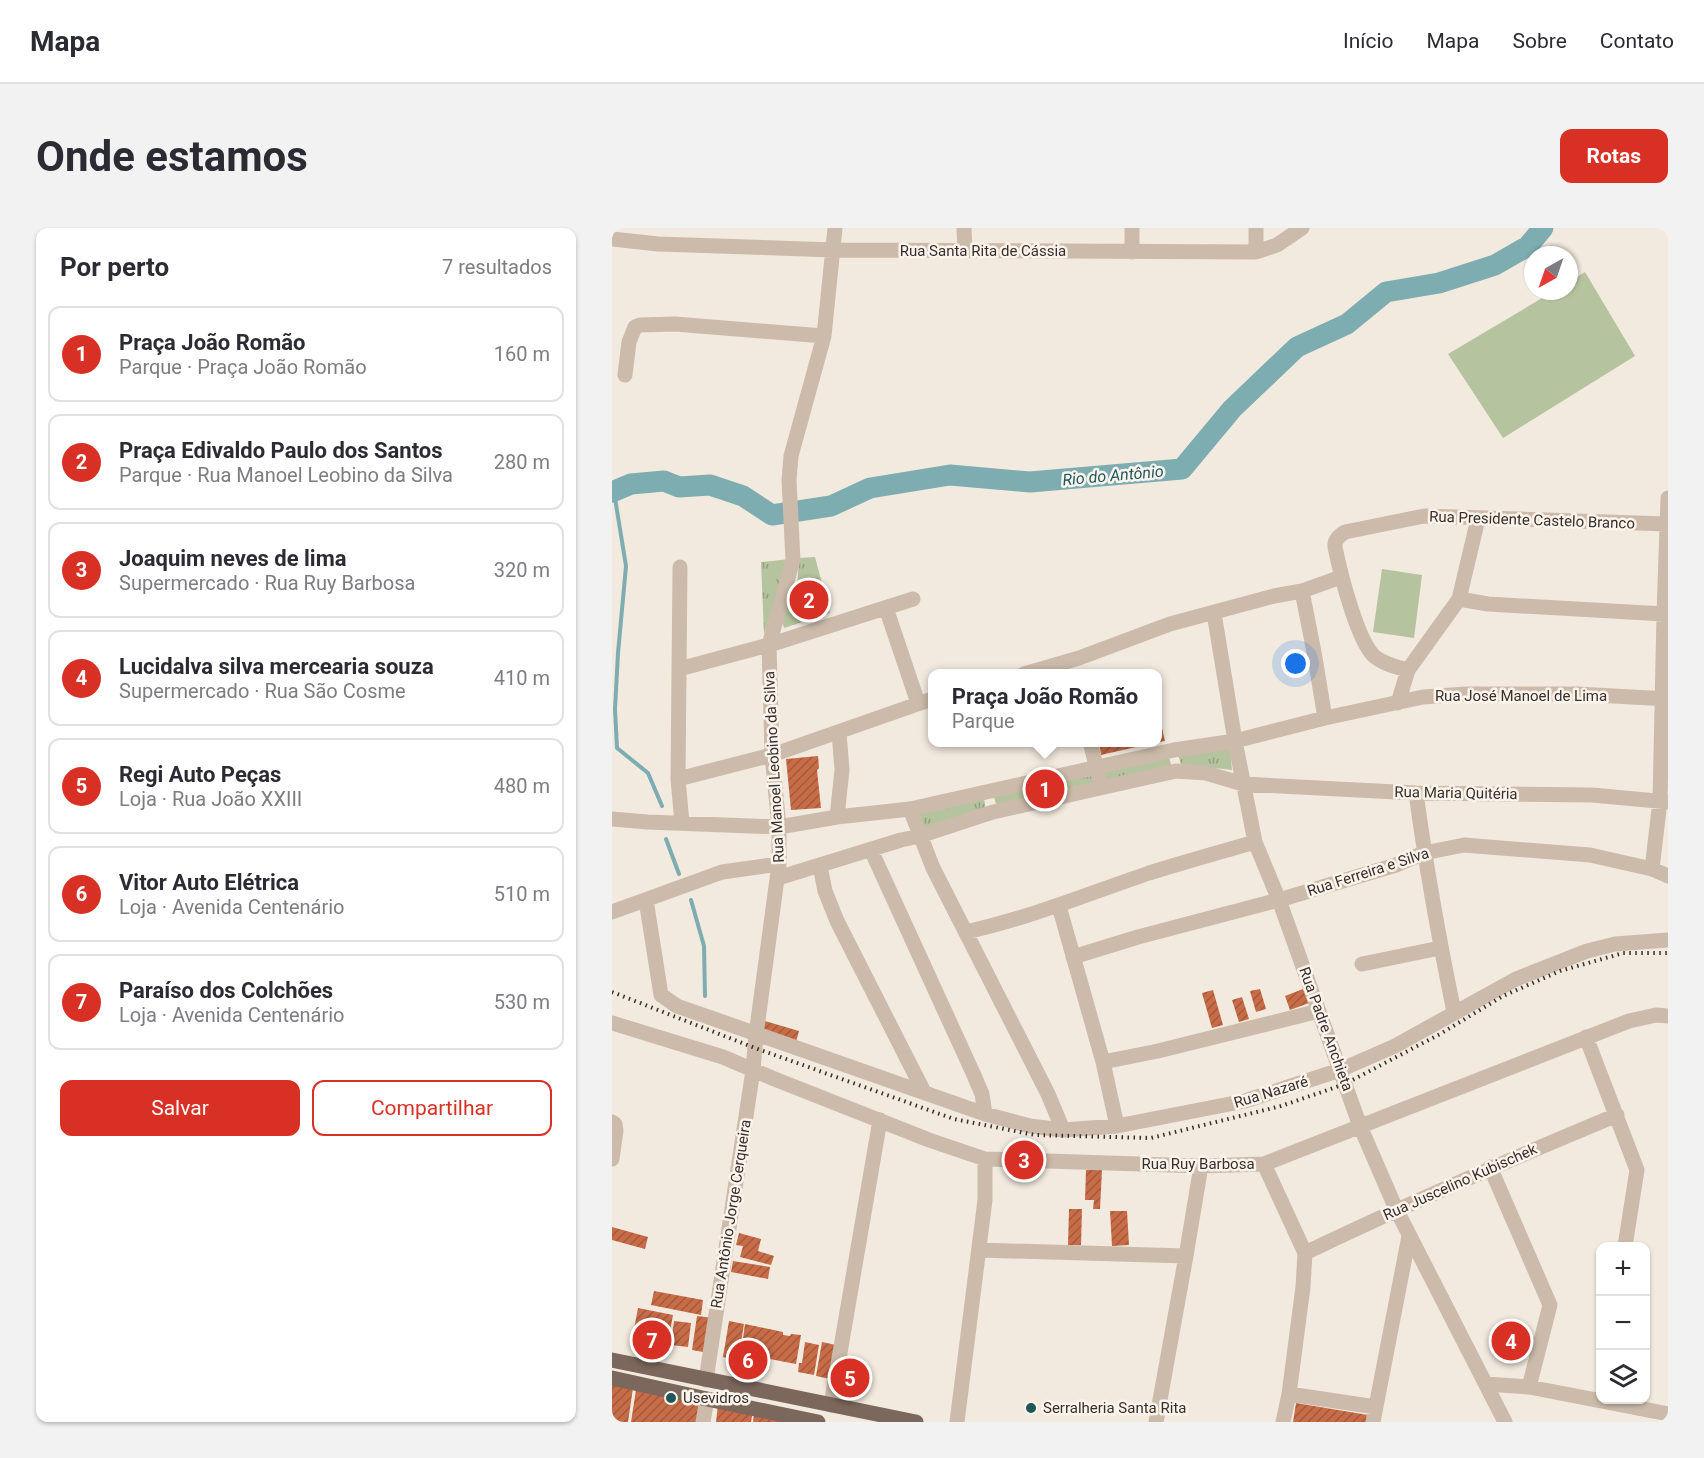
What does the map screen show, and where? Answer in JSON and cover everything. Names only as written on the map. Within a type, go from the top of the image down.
[{"type":"main road","points":[[612,1360],[916,1422]]},
{"type":"main road","points":[[612,1378],[818,1422]]},
{"type":"main road","points":[[780,1415],[784,1395]]},
{"type":"street","points":[[658,228],[658,244]]},
{"type":"street","name":"Rua Manoel Leobino da Silva","points":[[756,1042],[779,871],[779,826],[772,755],[769,645],[793,560],[789,480],[791,456],[824,336],[835,228]]},
{"type":"street","points":[[964,228],[965,251]]},
{"type":"street","points":[[1132,228],[1132,252]]},
{"type":"street","points":[[1256,228],[1256,252]]},
{"type":"street","name":"Rua Santa Rita de Cássia","points":[[612,239],[658,244],[834,250],[1256,252],[1277,245],[1302,228]]},
{"type":"street","points":[[625,375],[629,342],[635,327],[640,325],[675,324],[824,336]]},
{"type":"street","points":[[1652,869],[1664,801],[1664,614],[1668,498]]},
{"type":"street","name":"Rua Presidente Castelo Branco","points":[[1341,577],[1335,543],[1337,538],[1345,532],[1424,516],[1667,524]]},
{"type":"street","points":[[1398,703],[1408,670],[1459,599],[1478,519]]},
{"type":"street","points":[[680,567],[678,779],[682,823]]},
{"type":"street","points":[[1058,669],[1079,666],[1170,624],[1274,596],[1302,591],[1341,577],[1365,645],[1375,657],[1408,670]]},
{"type":"street","points":[[1302,591],[1325,718]]},
{"type":"street","points":[[679,669],[769,645],[913,599]]},
{"type":"street","points":[[1459,599],[1488,604],[1664,614]]},
{"type":"street","points":[[678,779],[772,755],[925,701],[886,608]]},
{"type":"street","name":"Rua Padre Anchieta","points":[[1214,613],[1235,741],[1255,842],[1279,900],[1360,1126],[1409,1236],[1505,1422]]},
{"type":"street","name":"Rua José Manoel de Lima","points":[[612,819],[779,826],[910,809],[1174,750],[1235,741],[1325,718],[1423,697],[1467,694],[1577,694],[1665,699]]},
{"type":"street","points":[[837,817],[842,770],[839,732]]},
{"type":"street","points":[[1091,747],[1103,788]]},
{"type":"street","points":[[1174,750],[1176,771]]},
{"type":"street","name":"Rua Maria Quitéria","points":[[612,912],[722,872],[779,871],[820,866],[993,812],[1176,771],[1206,773],[1243,784],[1416,793],[1592,795],[1664,801]]},
{"type":"street","points":[[990,792],[993,812]]},
{"type":"street","points":[[1416,793],[1440,948],[1454,1012]]},
{"type":"street","points":[[910,809],[933,868],[1048,1094],[1063,1130]]},
{"type":"street","points":[[966,932],[1059,906],[1151,873],[1255,842]]},
{"type":"street","name":"Rua Ferreira e Silva","points":[[1073,957],[1138,937],[1279,900],[1396,865],[1424,853],[1464,845],[1590,855],[1652,869],[1668,876]]},
{"type":"street","points":[[871,850],[974,1073],[982,1094],[985,1113]]},
{"type":"street","points":[[820,866],[825,891],[837,921],[924,1092]]},
{"type":"street","name":"Rua Nazaré","points":[[646,900],[662,995],[677,1006],[756,1042],[1030,1126],[1063,1130],[1117,1126],[1245,1101],[1340,1070],[1395,1046],[1516,979],[1587,951],[1615,944],[1668,940]]},
{"type":"street","points":[[1059,906],[1103,1062],[1117,1126]]},
{"type":"street","points":[[1362,964],[1440,948]]},
{"type":"street","points":[[1103,1062],[1158,1051],[1319,1011]]},
{"type":"street","name":"Rua Ruy Barbosa","points":[[612,1023],[723,1057],[929,1140],[985,1159],[1201,1166],[1264,1164],[1629,1021],[1656,1015],[1668,1016]]},
{"type":"street","points":[[1586,1037],[1637,1170],[1626,1242]]},
{"type":"street","name":"Rua Antônio Jorge Cerqueira","points":[[706,1380],[756,1042]]},
{"type":"street","name":"Rua Juscelino Kubischek","points":[[1305,1253],[1490,1167],[1617,1115]]},
{"type":"street","points":[[831,1405],[880,1120]]},
{"type":"street","points":[[612,1122],[615,1124],[616,1131],[612,1159]]},
{"type":"street","points":[[957,1422],[985,1200],[985,1159]]},
{"type":"street","points":[[1264,1164],[1305,1253],[1303,1287],[1289,1394],[1283,1422]]},
{"type":"street","points":[[1156,1422],[1201,1166]]},
{"type":"street","points":[[1490,1167],[1551,1305],[1529,1387]]},
{"type":"street","points":[[1289,1394],[1374,1415],[1409,1236]]},
{"type":"street","points":[[978,1250],[1186,1256]]},
{"type":"street","points":[[1486,1384],[1529,1387],[1596,1400]]},
{"type":"street","points":[[703,1422],[707,1399]]},
{"type":"street","points":[[1617,1404],[1668,1414]]},
{"type":"green space","points":[[1585,272],[1635,356],[1503,438],[1448,354],[1539,300],[1578,300],[1578,276]]},
{"type":"green space","points":[[815,557],[830,613],[784,628],[782,620],[797,587],[799,558]]},
{"type":"green space","points":[[790,559],[764,634],[761,562]]},
{"type":"green space","points":[[1382,569],[1422,575],[1414,638],[1373,632]]},
{"type":"green space","points":[[1230,748],[1232,770],[1181,764],[1178,755]]},
{"type":"green space","points":[[1169,756],[1171,765],[1107,781],[1102,772]]},
{"type":"green space","points":[[1092,772],[1095,784],[997,807],[993,794]]},
{"type":"green space","points":[[984,798],[986,811],[921,830],[917,811]]},
{"type":"building","points":[[1100,747],[1136,747],[1101,755]]},
{"type":"building","points":[[818,756],[819,768],[817,770],[821,808],[791,810],[786,759]]},
{"type":"building","points":[[1260,989],[1266,1009],[1256,1012],[1250,991]]},
{"type":"building","points":[[1303,989],[1309,1003],[1290,1010],[1285,996]]},
{"type":"building","points":[[1213,990],[1223,1025],[1212,1028],[1202,993]]},
{"type":"building","points":[[1242,997],[1249,1019],[1239,1022],[1232,1000]]},
{"type":"building","points":[[765,1021],[799,1031],[796,1042],[762,1032]]},
{"type":"building","points":[[1086,1170],[1102,1170],[1100,1209],[1093,1209],[1094,1200],[1085,1200]]},
{"type":"building","points":[[1069,1209],[1082,1209],[1081,1245],[1068,1245]]},
{"type":"building","points":[[1110,1211],[1127,1211],[1129,1245],[1112,1246]]},
{"type":"building","points":[[612,1227],[648,1237],[645,1249],[612,1240]]},
{"type":"building","points":[[739,1233],[761,1239],[758,1251],[774,1256],[771,1265],[740,1257],[743,1246],[736,1245]]},
{"type":"building","points":[[733,1261],[770,1267],[768,1279],[731,1272]]},
{"type":"building","points":[[654,1291],[703,1300],[701,1315],[651,1305]]},
{"type":"building","points":[[638,1308],[673,1315],[667,1347],[632,1340]]},
{"type":"building","points":[[697,1316],[714,1318],[709,1353],[692,1350]]},
{"type":"building","points":[[674,1321],[691,1323],[688,1347],[671,1345]]},
{"type":"building","points":[[729,1321],[744,1324],[738,1360],[723,1357]]},
{"type":"building","points":[[745,1324],[783,1332],[783,1335],[801,1335],[796,1364],[760,1357],[759,1363],[740,1360]]},
{"type":"building","points":[[805,1342],[819,1345],[814,1375],[798,1372],[799,1363],[802,1363]]},
{"type":"building","points":[[822,1342],[841,1346],[835,1380],[816,1376]]},
{"type":"building","points":[[612,1384],[633,1388],[628,1422],[612,1422]]},
{"type":"building","points":[[636,1390],[703,1401],[699,1422],[631,1422]]},
{"type":"building","points":[[1296,1403],[1368,1415],[1366,1422],[1293,1422]]},
{"type":"building","points":[[718,1405],[753,1411],[751,1422],[716,1422]]},
{"type":"building","points":[[754,1414],[791,1422],[753,1422]]},
{"type":"waterway","name":"Rio do Antônio","points":[[612,492],[631,484],[664,481],[679,487],[710,485],[743,496],[772,515],[831,506],[870,488],[950,475],[1030,482],[1182,469],[1232,409],[1297,347],[1347,324],[1386,292],[1439,283],[1495,265],[1528,246],[1543,228]]},
{"type":"waterway","points":[[614,492],[626,566],[615,709],[617,748],[648,773],[662,806]]},
{"type":"waterway","points":[[666,839],[679,874]]},
{"type":"waterway","points":[[691,900],[704,946],[705,996]]},
{"type":"railway","points":[[612,992],[755,1048],[954,1119],[1035,1135],[1151,1138],[1281,1106],[1345,1084],[1440,1034],[1503,996],[1560,971],[1623,953],[1668,953]]},
{"type":"place","name":"Praça Edivaldo Paulo dos Santos","points":[[809,600]]},
{"type":"place","name":"Praça João Romão","points":[[1045,789]]},
{"type":"place","name":"Joaquim neves de lima","points":[[1024,1160]]},
{"type":"place","name":"Paraíso dos Colchões","points":[[652,1340]]},
{"type":"place","name":"Lucidalva silva mercearia souza","points":[[1511,1341]]},
{"type":"place","name":"Vitor Auto Elétrica","points":[[748,1360]]},
{"type":"place","name":"Regi Auto Peças","points":[[850,1378]]},
{"type":"place","name":"Usevidros","points":[[671,1398]]},
{"type":"place","name":"Serralheria Santa Rita","points":[[1031,1408]]}]
